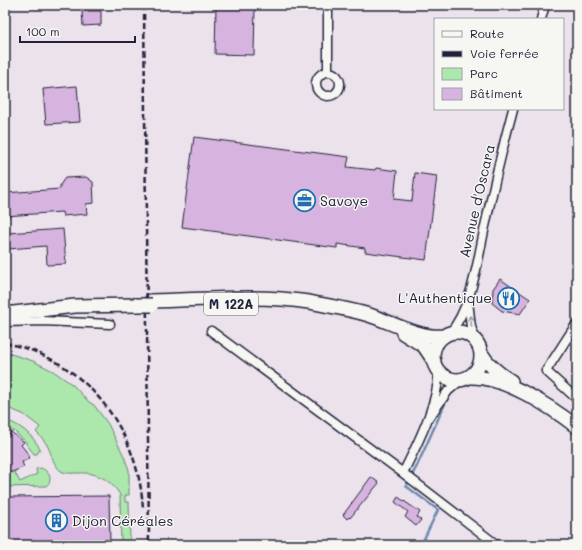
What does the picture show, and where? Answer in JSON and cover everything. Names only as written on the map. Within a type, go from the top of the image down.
[{"type":"main road","name":"M 122A","points":[[5,310],[75,302],[269,303],[310,305],[363,314],[428,336],[447,335]]},
{"type":"main road","name":"M 122A","points":[[5,314],[75,306],[136,303]]},
{"type":"main road","name":"M 122A","points":[[310,305],[350,315],[402,332],[424,346],[436,365]]},
{"type":"main road","points":[[577,422],[556,407],[506,379],[486,362],[478,347],[468,335],[458,332],[447,335],[437,344],[435,349],[436,365],[444,376],[450,379],[481,377],[489,379],[514,389],[554,411],[577,427]]},
{"type":"main road","points":[[466,378],[478,367],[481,360],[478,347]]},
{"type":"street","points":[[328,5],[328,71]]},
{"type":"street","points":[[541,18],[545,5]]},
{"type":"street","name":"Avenue d'Oscara","points":[[447,335],[455,326],[468,300],[497,170],[513,110]]},
{"type":"street","name":"Avenue d'Oscara","points":[[468,300],[471,327],[478,347]]},
{"type":"street","points":[[5,322],[51,321],[110,324]]},
{"type":"street","points":[[577,324],[546,371],[577,399]]},
{"type":"street","points":[[211,331],[403,473],[497,545]]},
{"type":"street","points":[[427,422],[437,388],[436,365]]},
{"type":"street","points":[[403,473],[427,422],[445,394],[454,385],[466,378]]},
{"type":"green space","points":[[5,352],[33,361],[53,371],[73,385],[89,402],[94,405],[108,424],[124,456],[129,470],[129,495],[125,495],[125,502],[129,502],[130,545],[121,545],[120,495],[112,485],[103,478],[92,474],[67,473],[58,469],[46,443],[36,432],[40,427],[23,414],[5,407]]},
{"type":"green space","points":[[5,420],[20,427],[34,439],[40,449],[37,454],[34,454],[26,442],[14,431],[11,431],[8,435],[5,434]]},
{"type":"green space","points":[[41,468],[50,476],[50,481],[46,486],[5,487],[5,475],[14,471],[20,482],[37,474],[36,469]]},
{"type":"building","points":[[216,5],[255,5],[254,55],[215,54]]},
{"type":"building","points":[[82,11],[101,11],[101,25],[83,26]]},
{"type":"building","points":[[77,86],[80,122],[46,124],[43,89]]},
{"type":"building","points":[[194,137],[349,157],[347,167],[375,170],[376,168],[397,171],[394,199],[412,201],[415,173],[437,176],[426,260],[365,252],[365,248],[337,244],[337,248],[182,227]]},
{"type":"building","points":[[86,177],[93,182],[94,203],[86,204],[87,214],[63,216],[62,212],[5,216],[5,193],[60,189],[60,185],[65,178]]},
{"type":"building","points":[[63,229],[66,264],[47,265],[46,246],[8,249],[7,233]]},
{"type":"building","points":[[500,279],[530,299],[520,314],[502,311],[492,303],[493,289]]},
{"type":"building","points":[[11,432],[24,442],[21,445],[29,455],[28,459],[22,462],[24,467],[5,475],[5,435],[9,437]]},
{"type":"building","points":[[371,477],[379,483],[350,518],[349,517],[347,519],[343,515]]},
{"type":"building","name":"Dijon Céréales","points":[[109,496],[110,545],[5,545],[5,497]]},
{"type":"building","points":[[398,497],[420,512],[417,517],[421,520],[416,526],[405,517],[408,512],[395,502]]},
{"type":"waterway","points":[[421,545],[438,510],[406,486],[416,468],[448,397]]},
{"type":"railway","points":[[144,5],[149,545]]},
{"type":"railway","points":[[5,343],[34,351],[60,364],[83,381],[102,402],[119,426],[131,452],[139,480],[143,509]]},
{"type":"place","name":"Savoye","points":[[304,201]]},
{"type":"place","name":"L'Authentique","points":[[508,298]]},
{"type":"place","name":"Dijon Céréales","points":[[57,521]]}]
